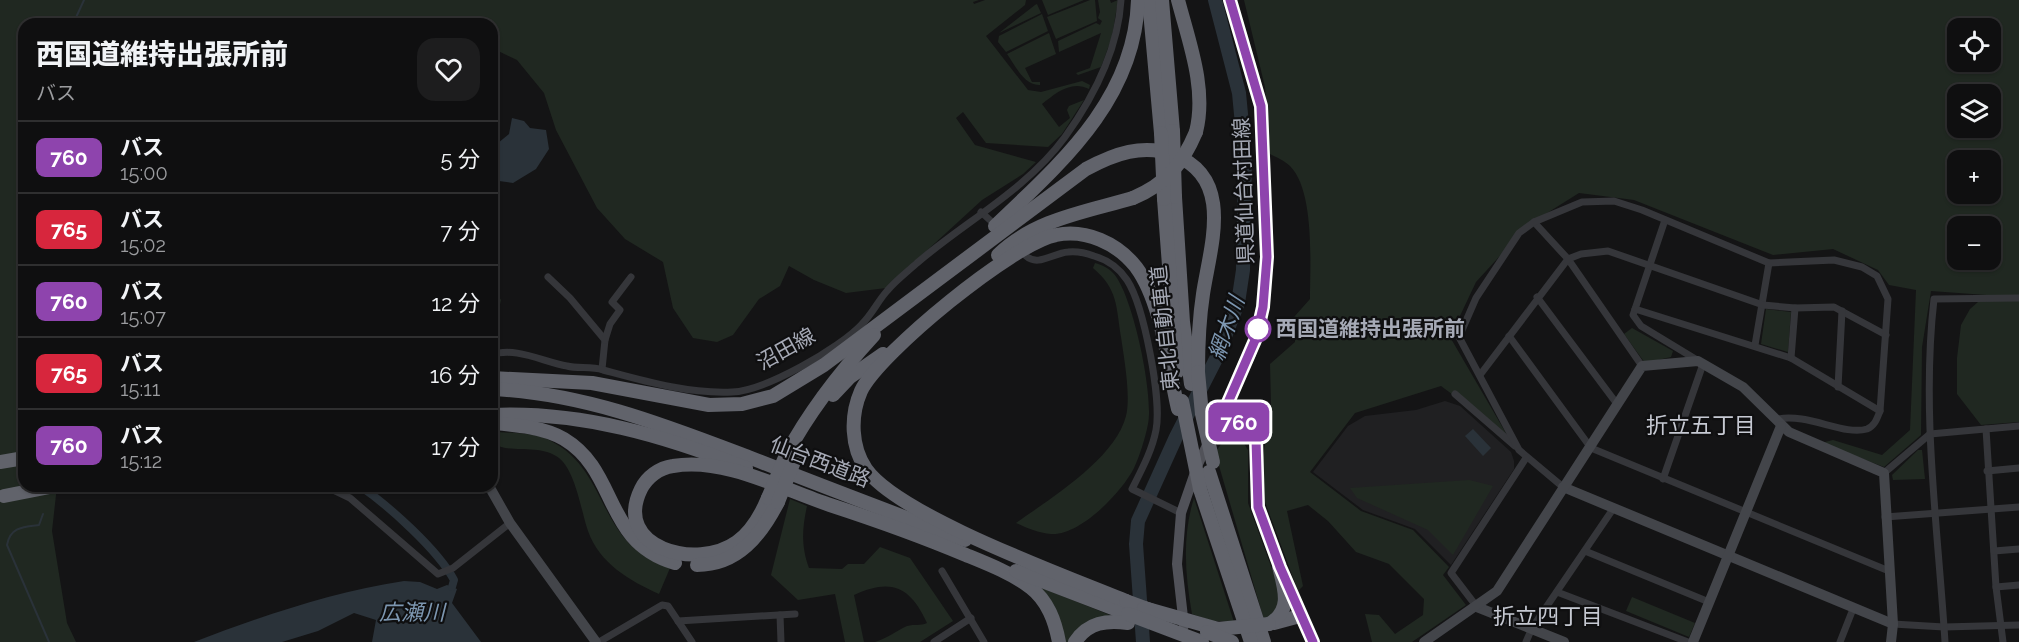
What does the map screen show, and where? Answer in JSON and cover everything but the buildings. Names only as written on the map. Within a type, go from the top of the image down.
[{"type":"highway","points":[[955,265],[1052,171],[1100,116],[1113,95],[1131,49],[1138,0]]},
{"type":"highway","name":"東北自動車道","points":[[1149,0],[1167,132]]},
{"type":"highway","name":"東北自動車道","points":[[1162,0],[1170,198],[1172,325],[1180,405]]},
{"type":"highway","points":[[971,286],[1003,250],[1031,231],[1064,217],[1133,198],[1169,178],[1185,158],[1196,132],[1200,113],[1198,86],[1178,0]]},
{"type":"highway","points":[[498,378],[582,382],[709,405],[742,404],[773,396],[796,384],[896,312],[1066,182],[1101,161],[1131,151],[1149,150],[1180,158],[1201,175],[1215,210],[1214,240],[1199,322],[1194,378],[1211,467],[1227,512],[1231,547],[1264,642]]},
{"type":"highway","name":"東北自動車道","points":[[1170,198],[1183,322],[1194,378]]},
{"type":"highway","points":[[1192,642],[1128,613],[890,492],[871,475],[860,458],[854,438],[856,404],[874,371],[912,334],[971,286],[1014,253],[1042,238],[1057,234],[1089,236],[1116,248],[1137,268],[1152,297],[1200,489],[1251,642]]},
{"type":"highway","points":[[498,424],[538,429],[574,446],[593,468],[633,540],[652,554],[675,563],[702,565],[715,563],[740,552],[758,535],[812,409],[827,388],[896,312]]},
{"type":"highway","points":[[791,457],[841,385],[862,367],[912,334]]},
{"type":"highway","name":"仙台西道路","points":[[498,390],[575,400],[654,421],[1128,613]]},
{"type":"highway","name":"仙台西道路","points":[[498,415],[579,419],[650,434],[730,462],[1128,613]]},
{"type":"highway","points":[[0,462],[18,459]]},
{"type":"highway","points":[[773,500],[738,541],[728,548],[704,555],[680,555],[657,546],[642,531],[636,513],[643,486],[657,471],[675,466],[696,465],[743,475],[904,528],[992,566],[1031,588],[1050,611],[1059,642]]},
{"type":"highway","points":[[4,496],[24,492]]},
{"type":"highway","points":[[1269,624],[1281,615],[1285,605],[1280,567]]},
{"type":"highway","points":[[1144,608],[1232,642]]},
{"type":"highway","points":[[1075,642],[1082,632],[1097,623],[1144,608],[1218,628],[1269,624],[1300,616]]},
{"type":"highway","points":[[1128,613],[1202,642]]},
{"type":"main road","name":"県道仙台村田線","points":[[1186,642],[1177,564],[1181,513],[1198,464],[1223,414],[1256,338],[1263,307],[1267,257],[1261,106],[1230,0]]},
{"type":"main road","points":[[1223,414],[1249,429],[1256,439],[1258,507],[1280,567],[1313,642]]},
{"type":"street","name":"沼田線","points":[[498,353],[503,351],[569,367],[602,369],[616,376],[698,391],[733,393],[788,375],[862,324],[887,290],[1036,170],[1071,128],[1107,59],[1121,0]]},
{"type":"street","points":[[1693,642],[1709,602],[1729,557],[1747,514],[1780,422],[1793,416],[1856,430],[1868,429],[1876,421],[1880,411],[1888,299],[1877,276],[1862,267],[1834,260],[1769,263],[1614,201],[1582,202],[1534,222],[1520,233],[1476,298],[1459,337],[1526,458],[1563,487],[1613,509],[1729,557],[1852,609],[1893,624],[1944,627],[2019,625]]},
{"type":"street","points":[[981,212],[991,221]]},
{"type":"street","points":[[1665,220],[1633,315],[1635,322],[1743,387],[1780,422],[1884,473],[1893,624],[1891,642]]},
{"type":"street","points":[[1534,222],[1568,259],[1642,366]]},
{"type":"street","points":[[1480,375],[1568,259],[1581,254],[1608,251],[1763,305],[1795,308],[1834,307],[1886,335]]},
{"type":"street","points":[[1026,256],[1034,261],[1069,252],[1093,255],[1112,264],[1121,272],[1134,292],[1149,352],[1158,421],[1151,447],[1132,489],[1181,513]]},
{"type":"street","points":[[1755,345],[1769,263]]},
{"type":"street","points":[[548,277],[582,310],[605,340]]},
{"type":"street","points":[[602,369],[605,340],[610,324],[620,310],[612,302],[631,277]]},
{"type":"street","points":[[1537,297],[1617,404]]},
{"type":"street","points":[[1945,642],[1930,434],[1928,348],[1934,299],[2019,298]]},
{"type":"street","points":[[1791,358],[1795,308]]},
{"type":"street","points":[[1635,309],[1791,358],[1880,411]]},
{"type":"street","points":[[1838,387],[1842,311]]},
{"type":"street","points":[[1509,336],[1591,448],[1889,571]]},
{"type":"street","points":[[1642,366],[1700,362]]},
{"type":"street","points":[[1663,479],[1700,362]]},
{"type":"street","points":[[1424,642],[1497,591],[1642,366]]},
{"type":"street","points":[[1455,394],[1520,450]]},
{"type":"street","points":[[1884,473],[1930,434],[2019,426]]},
{"type":"street","points":[[1986,429],[1996,587],[2003,642]]},
{"type":"street","points":[[1526,458],[1451,573],[1477,607],[1564,642]]},
{"type":"street","points":[[1988,471],[2019,468]]},
{"type":"street","points":[[338,492],[350,498],[438,574],[453,568],[510,523]]},
{"type":"street","points":[[492,492],[510,523],[597,642],[662,605],[668,606],[692,642]]},
{"type":"street","points":[[1885,517],[2019,507]]},
{"type":"street","points":[[1526,642],[1532,628],[1613,509]]},
{"type":"street","points":[[1994,551],[2019,549]]},
{"type":"street","points":[[1585,551],[1709,602]]},
{"type":"street","points":[[942,571],[984,642]]},
{"type":"street","points":[[1996,587],[2019,585]]},
{"type":"street","points":[[1557,592],[1688,642]]},
{"type":"street","points":[[1840,642],[1852,609]]},
{"type":"street","points":[[678,621],[795,614]]},
{"type":"street","points":[[780,615],[781,642]]},
{"type":"street","points":[[934,642],[971,618]]},
{"type":"shaded area","points":[[0,0],[979,0],[973,2],[974,4],[985,0],[1026,0],[1025,5],[986,36],[1028,90],[1041,92],[1082,81],[1090,85],[1089,89],[1076,86],[1064,89],[1042,104],[1059,127],[1070,118],[1067,110],[1069,106],[1084,100],[1062,134],[1048,147],[986,143],[963,112],[956,118],[975,145],[1036,162],[1023,174],[982,200],[886,288],[846,293],[814,280],[789,266],[780,286],[759,299],[733,335],[717,342],[693,338],[673,308],[663,262],[625,239],[597,208],[556,130],[544,93],[517,60],[498,51],[498,18],[18,18],[18,492],[56,492],[52,531],[67,623],[76,642],[0,642]]},
{"type":"shaded area","points":[[1042,0],[1084,0],[1048,15]]},
{"type":"shaded area","points":[[1095,0],[1097,21],[1056,39],[1047,17]]},
{"type":"shaded area","points":[[1098,0],[1110,0],[1111,3],[1118,0],[1112,37],[1101,67],[1078,75],[1076,73],[1090,68],[1101,33],[1059,52],[1058,41],[1096,23],[1100,25],[1102,21],[1098,18],[1100,12]]},
{"type":"shaded area","points":[[1244,0],[2019,0],[2019,422],[1981,425],[1957,394],[1957,358],[1961,325],[1970,309],[1986,295],[1931,291],[1922,347],[1921,435],[1884,467],[1821,443],[1833,440],[1882,455],[1910,430],[1916,290],[1889,285],[1878,270],[1833,249],[1773,255],[1634,200],[1579,193],[1528,225],[1476,282],[1450,337],[1507,435],[1441,386],[1355,413],[1310,472],[1361,511],[1413,530],[1449,567],[1443,575],[1466,605],[1412,642],[1372,642],[1365,614],[1379,615],[1395,634],[1423,615],[1424,599],[1389,564],[1356,552],[1328,521],[1308,505],[1287,511],[1303,586],[1298,591],[1265,502],[1263,457],[1271,404],[1270,364],[1295,342],[1294,317],[1310,299],[1309,229],[1304,193],[1298,177],[1290,166],[1270,154],[1265,87]]},
{"type":"shaded area","points":[[1037,4],[1041,13],[999,33],[1035,5]]},
{"type":"shaded area","points":[[1042,14],[1048,31],[1006,52],[998,42],[999,36]]},
{"type":"shaded area","points":[[1049,33],[1056,54],[1025,68],[1032,82],[1040,82],[1040,85],[1034,84],[1020,74],[1007,54]]},
{"type":"shaded area","points":[[1095,263],[1114,274],[1121,286],[1135,324],[1148,392],[1148,424],[1134,468],[1120,489],[1099,511],[1075,528],[1051,534],[1016,523],[1096,462],[1120,432],[1126,416],[1128,398],[1117,307],[1112,291],[1093,268]]},
{"type":"shaded area","points":[[498,295],[501,300],[498,313]]},
{"type":"shaded area","points":[[1766,309],[1791,312],[1788,352],[1761,344]]},
{"type":"shaded area","points":[[1632,328],[1673,351],[1671,357],[1645,363],[1624,334]]},
{"type":"shaded area","points":[[1445,401],[1460,406],[1511,452],[1514,461],[1514,469],[1451,565],[1415,529],[1363,510],[1313,472],[1348,426],[1365,416],[1416,410]]},
{"type":"shaded area","points":[[498,432],[522,434],[545,438],[570,454],[596,489],[616,526],[629,543],[646,557],[670,568],[659,594],[627,577],[600,553],[588,531],[570,472],[559,458],[543,451],[498,445]]},
{"type":"shaded area","points":[[1233,435],[1240,437],[1248,450],[1248,503],[1280,591],[1279,606],[1273,617],[1264,620],[1215,452],[1226,438]]},
{"type":"shaded area","points":[[1918,450],[1922,450],[1925,479],[1893,480],[1892,475]]},
{"type":"shaded area","points":[[1469,480],[1493,486],[1453,555],[1428,530],[1357,498],[1350,488]]},
{"type":"shaded area","points":[[1194,498],[1234,622],[1213,621],[1192,614],[1186,541]]},
{"type":"shaded area","points":[[790,499],[807,506],[803,537],[809,568],[842,569],[848,564],[864,564],[880,547],[910,558],[953,621],[920,642],[875,642],[907,626],[927,623],[914,601],[906,593],[889,587],[879,587],[854,595],[864,642],[845,642],[835,594],[798,600],[771,575]]},
{"type":"shaded area","points":[[1032,584],[1115,617],[1069,642],[1063,642]]},
{"type":"shaded area","points":[[1632,597],[1695,623],[1689,637],[1626,611]]},
{"type":"water","points":[[512,118],[524,121],[530,128],[546,130],[549,149],[536,169],[513,183],[498,181],[498,143],[509,134]]},
{"type":"water","points":[[1473,429],[1491,448],[1483,456],[1465,436]]},
{"type":"water","name":"広瀬川","points":[[404,581],[420,582],[437,589],[447,585],[457,589],[452,603],[481,642],[372,642],[376,620],[354,613],[318,631],[282,642],[194,642],[298,606]]},
{"type":"waterway","points":[[76,18],[84,0]]},
{"type":"waterway","name":"網木川","points":[[1143,642],[1136,544],[1138,521],[1176,437],[1217,357],[1238,303],[1243,270],[1245,156],[1239,93],[1215,0]]},
{"type":"waterway","points":[[368,492],[385,505],[437,555],[454,580],[452,587]]},
{"type":"waterway","points":[[43,514],[39,525],[14,531],[7,545],[49,642]]},
{"type":"bus line","name":"760","points":[[1230,0],[1261,106],[1267,257],[1262,316],[1256,338],[1223,414],[1249,429],[1256,439],[1258,507],[1280,567],[1313,642]]},
{"type":"place","name":"西国道維持出張所前","points":[[1258,329]]},
{"type":"district","name":"折立五丁目","points":[[1701,425]]},
{"type":"district","name":"折立四丁目","points":[[1548,616]]}]
